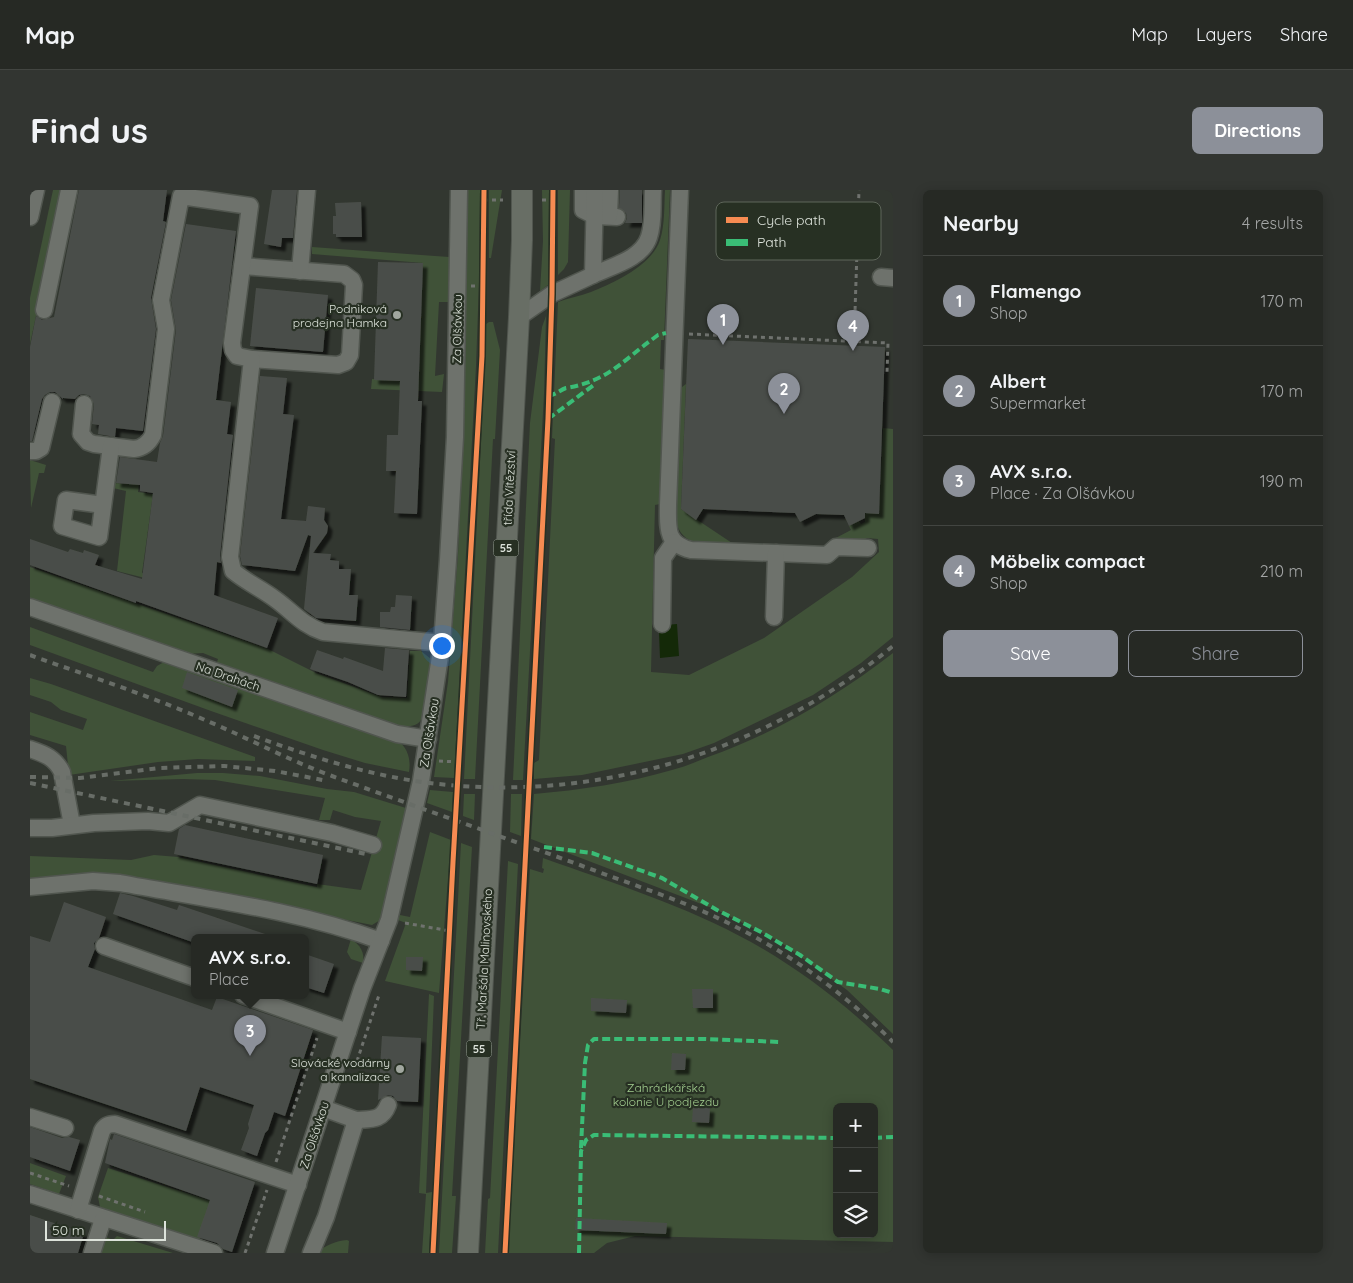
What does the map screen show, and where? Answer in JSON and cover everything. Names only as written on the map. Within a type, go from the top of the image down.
[{"type":"main road","name":"třída Vítězství","points":[[492,815],[519,318],[522,190]]},
{"type":"main road","name":"Tř. Maršála Malinovského","points":[[468,1253],[492,815]]},
{"type":"street","points":[[30,217],[36,190]]},
{"type":"street","points":[[44,310],[69,190]]},
{"type":"street","points":[[300,271],[307,190]]},
{"type":"street","name":"Za Olšávkou","points":[[275,1253],[362,989],[389,920],[417,806],[442,643],[455,437],[459,190]]},
{"type":"street","points":[[583,190],[583,210],[607,216]]},
{"type":"street","points":[[595,190],[607,216]]},
{"type":"street","points":[[593,274],[607,216],[610,190]]},
{"type":"street","points":[[519,318],[552,294],[639,253],[649,237],[647,217],[653,190]]},
{"type":"street","points":[[680,190],[668,514],[669,531],[674,542],[678,546],[691,550],[827,555],[836,547],[868,548]]},
{"type":"street","points":[[84,404],[80,429],[83,438],[94,444],[129,449],[139,448],[150,441],[153,435],[166,329],[161,300],[181,196],[226,196],[250,206],[242,266],[233,350],[239,357],[338,365],[343,364],[348,359],[350,355],[354,290],[352,280],[344,274],[242,266]]},
{"type":"street","points":[[252,358],[230,557],[233,571],[275,598],[302,622],[322,632],[442,643]]},
{"type":"street","points":[[30,451],[36,452],[41,448],[52,402]]},
{"type":"street","points":[[102,506],[111,446]]},
{"type":"street","points":[[662,624],[663,558],[674,542]]},
{"type":"street","points":[[774,618],[776,553]]},
{"type":"street","name":"Na Drahách","points":[[30,607],[397,734],[428,740]]},
{"type":"street","points":[[30,749],[51,757],[60,767],[72,825]]},
{"type":"street","points":[[30,828],[103,822],[169,823],[200,805],[332,832],[373,845]]},
{"type":"street","points":[[30,887],[93,881],[120,883],[305,918],[381,941]]},
{"type":"street","points":[[104,946],[191,977]]},
{"type":"street","points":[[254,999],[348,1032]]},
{"type":"street","points":[[323,1108],[356,1120],[376,1119],[385,1113],[388,1105]]},
{"type":"street","points":[[30,1117],[65,1128]]},
{"type":"street","points":[[311,1253],[326,1217],[356,1120]]},
{"type":"street","points":[[78,1210],[106,1125],[115,1124],[298,1185]]},
{"type":"street","points":[[30,1194],[214,1253]]},
{"type":"street","points":[[92,1253],[103,1218]]},
{"type":"path","points":[[552,209],[553,190]]},
{"type":"path","points":[[484,207],[484,198],[503,200]]},
{"type":"path","points":[[542,200],[552,200]]},
{"type":"path","points":[[854,342],[857,260]]},
{"type":"path","points":[[483,277],[483,294]]},
{"type":"path","points":[[468,285],[483,286]]},
{"type":"path","points":[[482,327],[483,309]]},
{"type":"path","points":[[674,334],[891,344],[887,373]]},
{"type":"path","points":[[458,771],[459,752]]},
{"type":"path","points":[[437,761],[459,762]]},
{"type":"path","points":[[389,920],[450,931]]},
{"type":"path","points":[[450,921],[450,941]]},
{"type":"path","points":[[246,1253],[317,1037]]},
{"type":"path","points":[[30,1173],[146,1213]]},
{"type":"green space","points":[[53,190],[63,190],[30,344],[30,298]]},
{"type":"green space","points":[[467,190],[480,190],[479,283],[454,778],[434,777],[448,682],[458,555],[465,367]]},
{"type":"green space","points":[[489,190],[502,190],[491,258],[489,258]]},
{"type":"green space","points":[[542,190],[549,190],[548,285],[540,291],[543,241]]},
{"type":"green space","points":[[558,190],[570,190],[568,262],[558,275]]},
{"type":"green space","points":[[665,190],[670,190],[664,340],[661,340],[660,369],[666,370],[660,504],[655,505],[651,672],[689,675],[764,638],[852,577],[879,552],[878,539],[867,538],[856,544],[831,543],[832,540],[851,530],[849,526],[859,521],[861,524],[865,522],[865,513],[879,513],[883,428],[893,429],[893,637],[861,663],[813,695],[714,743],[683,754],[582,775],[534,779],[534,763],[539,760],[555,439],[552,438],[558,302],[610,284],[631,272],[649,257],[656,249],[662,234]]},
{"type":"green space","points":[[312,247],[449,257],[449,302],[439,302],[435,376],[444,374],[442,392],[371,389],[372,379],[419,380],[423,263],[312,254]]},
{"type":"green space","points":[[546,316],[544,394],[523,780],[513,780],[530,423],[542,327]]},
{"type":"green space","points":[[493,322],[500,350],[495,439],[493,439],[475,779],[464,779],[486,324]]},
{"type":"green space","points":[[686,384],[681,509],[732,543],[696,542],[689,540],[678,528],[675,517],[681,390]]},
{"type":"green space","points":[[30,460],[46,465],[44,473],[39,473],[31,508]]},
{"type":"green space","points":[[129,467],[141,469],[138,492],[153,494],[142,573],[148,574],[145,578],[117,571],[126,491],[113,488],[114,483],[127,484]]},
{"type":"green space","points":[[30,567],[266,648],[316,673],[382,697],[407,698],[410,651],[421,651],[431,659],[422,718],[415,725],[399,726],[216,665],[218,659],[203,653],[187,654],[30,599]]},
{"type":"green space","points":[[30,627],[153,672],[157,666],[164,662],[398,741],[408,755],[410,763],[409,772],[365,763],[323,750],[30,645]]},
{"type":"green space","points":[[893,653],[893,1034],[847,990],[780,942],[717,910],[531,839],[534,794],[586,788],[655,775],[733,747],[758,737],[805,712],[850,684]]},
{"type":"green space","points":[[30,678],[255,757],[255,761],[198,759],[158,762],[69,775],[66,746],[30,735],[30,712],[83,730],[87,719],[61,710],[51,702],[30,695]]},
{"type":"green space","points":[[197,773],[260,776],[327,789],[354,792],[406,808],[382,919],[372,925],[216,894],[30,882],[30,856],[131,860],[154,855],[178,857],[317,887],[317,884],[361,890],[381,821],[355,817],[333,810],[330,820],[319,820],[325,798],[215,780],[110,781]]},
{"type":"green space","points":[[430,790],[453,792],[452,812],[427,803]]},
{"type":"green space","points":[[464,794],[475,794],[474,820],[463,816]]},
{"type":"green space","points":[[511,794],[522,794],[521,836],[510,832]]},
{"type":"green space","points":[[430,832],[451,840],[439,993],[385,981],[406,923],[398,920],[400,915],[410,917]]},
{"type":"green space","points":[[461,843],[472,847],[452,1196],[456,1196],[452,1253],[439,1253]]},
{"type":"green space","name":"Zahrádkářská kolonie U podjezdu","points":[[543,858],[675,906],[726,929],[751,942],[808,978],[843,1005],[893,1050],[893,1242],[635,1236],[607,1243],[594,1253],[508,1253],[530,869],[543,873],[544,869],[542,868]]},
{"type":"green space","points":[[508,861],[518,864],[498,1253],[485,1253],[488,1199],[490,1198]]},
{"type":"green space","points":[[351,939],[361,949],[363,963],[351,959],[347,952]]},
{"type":"green space","points":[[429,994],[434,996],[426,1193],[432,1192],[429,1253],[422,1253],[426,1194],[419,1193]]},
{"type":"green space","points":[[30,1163],[66,1176],[59,1194],[30,1184]]},
{"type":"green space","points":[[108,1168],[212,1201],[199,1241],[100,1207],[98,1197]]},
{"type":"green space","points":[[117,1236],[173,1253],[100,1253],[106,1237],[113,1240]]},
{"type":"green space","points":[[349,1241],[348,1253],[317,1253],[331,1244]]},
{"type":"shaded area","points":[[677,624],[679,656],[660,658],[659,632],[666,631],[665,625]]},
{"type":"building","points":[[79,190],[167,190],[163,221],[166,222],[151,298],[156,329],[143,431],[116,428],[115,437],[98,434],[99,425],[92,424],[94,404],[90,396],[84,394],[79,395],[75,399],[63,399],[55,392],[50,392],[42,399],[32,441],[30,441],[30,347],[36,316],[42,320],[54,317]]},
{"type":"building","points":[[272,190],[297,190],[293,238],[282,238],[281,247],[264,244]]},
{"type":"building","points":[[620,190],[642,190],[642,223],[625,223],[626,213],[619,208]]},
{"type":"building","points":[[361,202],[362,237],[336,237],[336,234],[333,234],[333,216],[336,216],[335,203]]},
{"type":"building","points":[[186,224],[236,231],[216,400],[231,402],[227,434],[233,435],[220,556],[221,563],[217,562],[214,595],[278,618],[267,648],[30,565],[30,539],[68,552],[70,549],[83,553],[84,550],[99,555],[95,565],[142,579],[153,493],[140,491],[140,485],[116,483],[120,457],[157,462],[163,436],[176,330],[171,300]]},
{"type":"building","points":[[378,262],[423,263],[418,401],[422,401],[417,514],[394,513],[396,471],[386,471],[387,435],[398,435],[400,381],[374,380]]},
{"type":"building","points":[[256,288],[328,295],[323,352],[250,346]]},
{"type":"building","points":[[688,339],[885,347],[879,514],[865,513],[865,518],[849,526],[844,515],[816,514],[800,522],[795,513],[703,509],[696,520],[681,509]]},
{"type":"building","points":[[260,376],[287,378],[283,414],[294,415],[281,519],[306,521],[308,506],[325,508],[324,520],[328,526],[327,533],[313,553],[331,554],[330,560],[339,561],[339,569],[351,569],[349,595],[358,595],[356,621],[316,618],[304,609],[311,536],[308,535],[295,571],[242,565],[240,556]]},
{"type":"building","points":[[396,595],[412,596],[410,630],[380,627],[380,612],[390,612],[391,607],[395,607]]},
{"type":"building","points":[[385,648],[409,650],[406,697],[378,695],[310,669],[317,650],[343,659],[344,657],[383,671]]},
{"type":"building","points":[[187,672],[238,690],[232,707],[182,688]]},
{"type":"building","points":[[185,825],[323,855],[317,884],[174,854],[179,829]]},
{"type":"building","points":[[120,893],[177,910],[179,905],[265,934],[191,934],[191,942],[113,914]]},
{"type":"building","points":[[64,902],[106,917],[99,938],[94,943],[95,949],[88,967],[212,1010],[216,999],[223,999],[313,1030],[285,1116],[274,1112],[257,1156],[241,1150],[249,1128],[248,1124],[254,1105],[200,1087],[186,1131],[30,1079],[30,936],[50,942]]},
{"type":"building","points":[[309,955],[334,964],[324,993],[309,988]]},
{"type":"building","points":[[406,957],[423,957],[422,971],[406,970]]},
{"type":"building","points":[[692,989],[713,989],[713,1008],[693,1008]]},
{"type":"building","points":[[591,998],[627,1000],[626,1013],[591,1011]]},
{"type":"building","name":"Slovácké vodárny a kanalizace","points":[[382,1036],[421,1038],[418,1102],[397,1101],[393,1096],[388,1095],[378,1100]]},
{"type":"building","points":[[672,1053],[686,1054],[685,1070],[671,1070]]},
{"type":"building","points":[[693,1107],[710,1108],[709,1123],[692,1122]]},
{"type":"building","points":[[30,1127],[62,1138],[69,1137],[80,1140],[70,1171],[30,1157]]},
{"type":"building","points":[[114,1134],[255,1182],[232,1252],[223,1249],[217,1243],[197,1237],[210,1200],[105,1163],[110,1139],[112,1140]]},
{"type":"building","points":[[30,1215],[84,1233],[78,1253],[30,1253]]},
{"type":"building","points":[[576,1218],[667,1223],[666,1234],[575,1230]]},
{"type":"railway","points":[[254,736],[337,764],[422,782],[485,787],[548,786],[611,778],[672,763],[731,743],[788,716],[842,684],[893,646]]},
{"type":"railway","points":[[30,655],[183,711],[332,776],[698,909],[758,938],[799,964],[838,993],[893,1042]]},
{"type":"railway","points":[[30,777],[80,778],[159,768],[224,766],[275,771],[328,781]]},
{"type":"railway","points":[[30,783],[366,854]]},
{"type":"marked path","points":[[548,396],[566,388],[593,381],[623,363],[658,335],[666,333]]},
{"type":"marked path","points":[[548,419],[595,384]]},
{"type":"marked path","points":[[544,847],[592,853],[662,878],[800,955],[838,982],[893,993]]},
{"type":"marked path","points":[[581,1148],[585,1063],[588,1045],[594,1039],[706,1039],[780,1042]]},
{"type":"marked path","points":[[579,1253],[581,1151],[586,1140],[594,1135],[833,1138]]},
{"type":"marked path","points":[[878,1138],[893,1137]]},
{"type":"cycle path","points":[[433,1253],[482,356],[484,190]]},
{"type":"cycle path","points":[[505,1253],[548,419],[553,190]]},
{"type":"place","name":"Podniková prodejna Hamka","points":[[397,315]]},
{"type":"place","name":"Flamengo","points":[[723,345]]},
{"type":"place","name":"Möbelix compact","points":[[853,351]]},
{"type":"place","name":"Albert","points":[[784,414]]},
{"type":"place","name":"AVX s.r.o.","points":[[250,1056]]},
{"type":"place","name":"Slovácké vodárny a kanalizace","points":[[400,1069]]}]
